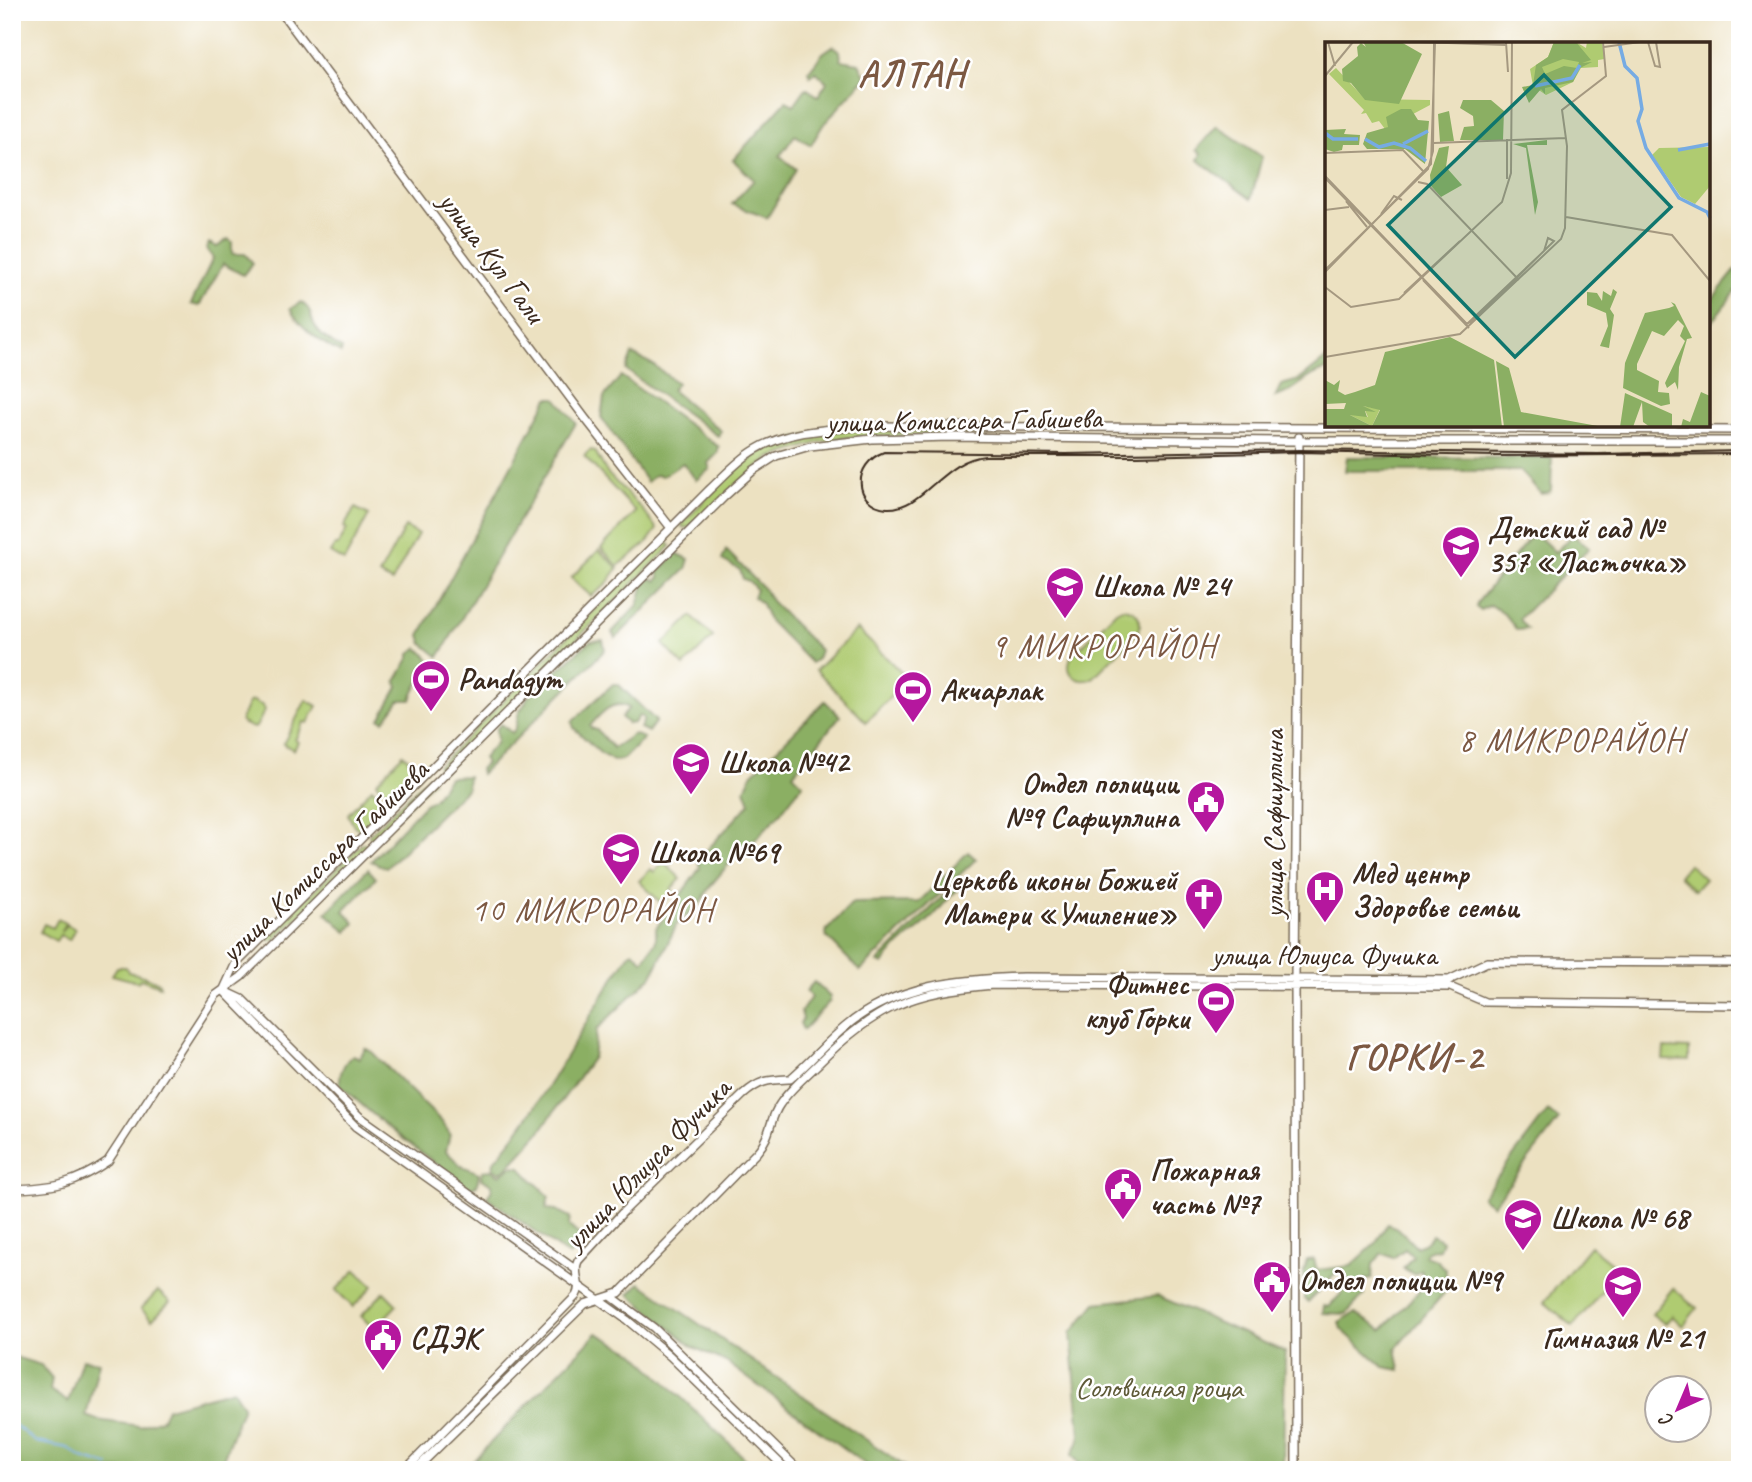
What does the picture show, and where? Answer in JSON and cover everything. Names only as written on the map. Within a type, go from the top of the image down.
[{"type":"street","name":"улица Кул Гали","points":[[281,12],[585,418],[671,527]]},
{"type":"street","name":"улица Комиссара Габишева","points":[[223,990],[235,965],[261,938],[671,527],[755,450],[784,438],[826,429],[868,426],[1740,430]]},
{"type":"street","name":"улица Сафиуллина","points":[[1296,1470],[1298,430]]},
{"type":"street","name":"улица Комиссара Габишева","points":[[223,990],[241,977],[724,497],[754,470],[776,456],[831,443],[951,437],[1299,441],[1740,441]]},
{"type":"street","points":[[430,769],[440,780]]},
{"type":"street","points":[[261,938],[271,947]]},
{"type":"street","name":"улица Юлиуса Фучика","points":[[415,1470],[588,1301],[619,1293],[762,1146],[777,1109],[787,1095],[854,1030],[877,1014],[913,998],[959,988],[1070,981],[1449,980],[1487,962],[1740,963]]},
{"type":"street","name":"улица Юлиуса Фучика","points":[[405,1470],[576,1296],[579,1286],[575,1269],[578,1261],[623,1213],[756,1083],[791,1079],[846,1026],[863,1014],[903,994],[956,981],[1024,976],[1070,981]]},
{"type":"street","name":"улица Юлиуса Фучика","points":[[1295,981],[1450,987],[1485,1002],[1740,1005]]},
{"type":"street","points":[[12,1189],[47,1188],[86,1176],[108,1161],[216,995],[223,990],[318,1082],[370,1125],[575,1269]]},
{"type":"street","points":[[787,1095],[791,1079]]},
{"type":"street","points":[[318,1082],[356,1127],[643,1333],[787,1470]]},
{"type":"street","points":[[449,1196],[457,1186]]},
{"type":"street","points":[[525,1248],[531,1240]]},
{"type":"street","points":[[611,1296],[651,1326],[799,1470]]},
{"type":"street","points":[[643,1333],[646,1326],[651,1326]]},
{"type":"green space","points":[[833,46],[840,51],[841,60],[859,63],[866,77],[823,125],[811,145],[795,135],[780,156],[796,169],[767,218],[732,204],[754,180],[733,160],[786,101],[794,105],[806,88],[818,96],[827,82],[816,72],[810,76],[809,71],[823,53]]},
{"type":"green space","points":[[1217,126],[1262,157],[1251,199],[1198,160],[1201,154],[1196,150]]},
{"type":"green space","points":[[228,239],[232,242],[232,254],[245,254],[253,263],[243,275],[223,264],[199,306],[191,304],[213,258],[206,249],[209,243],[217,247]]},
{"type":"green space","points":[[1740,265],[1740,286],[1710,324],[1710,302]]},
{"type":"green space","points":[[301,302],[310,311],[317,330],[342,349],[341,353],[312,334],[295,316],[290,309]]},
{"type":"green space","points":[[632,354],[652,364],[677,383],[672,390],[721,431],[718,436],[626,370]]},
{"type":"green space","points":[[1325,360],[1325,371],[1313,375],[1289,392],[1275,397],[1281,385],[1299,380]]},
{"type":"green space","points":[[621,376],[719,447],[717,454],[708,463],[710,469],[696,480],[683,463],[663,476],[655,475],[647,482],[601,417],[604,397]]},
{"type":"green space","points":[[548,398],[556,398],[576,423],[439,657],[423,644],[420,635]]},
{"type":"green space","points":[[873,428],[999,429],[999,435],[909,435],[839,438],[820,442],[769,458],[688,528],[682,527],[732,473],[767,449],[806,436]]},
{"type":"green space","points":[[590,450],[595,451],[607,473],[657,529],[646,544],[618,566],[601,548],[636,512],[584,456]]},
{"type":"green space","points":[[1347,457],[1552,458],[1551,490],[1541,494],[1521,471],[1345,471]]},
{"type":"green space","points":[[355,508],[369,515],[344,561],[330,553],[335,545],[338,546],[347,529],[344,527]]},
{"type":"green space","points":[[405,527],[418,534],[392,582],[379,575]]},
{"type":"green space","points":[[1534,532],[1555,552],[1573,535],[1589,548],[1519,619],[1527,629],[1517,630],[1504,614],[1491,605],[1480,610],[1476,607]]},
{"type":"green space","points":[[665,540],[671,546],[439,772],[438,766]]},
{"type":"green space","points":[[599,550],[618,568],[605,586],[591,596],[571,578]]},
{"type":"green space","points":[[726,550],[765,590],[771,601],[820,650],[817,659],[811,663],[769,621],[762,604],[753,597],[756,589],[743,579],[740,570],[722,560]]},
{"type":"green space","points":[[676,553],[689,559],[686,569],[616,638],[612,632],[638,605],[644,584],[652,578],[656,581],[660,577],[658,573]]},
{"type":"green space","points":[[1122,608],[1138,615],[1138,632],[1093,678],[1077,679],[1069,668],[1071,657]]},
{"type":"green space","points":[[692,616],[713,637],[684,666],[663,644]]},
{"type":"green space","points":[[857,629],[908,679],[866,722],[816,670]]},
{"type":"green space","points":[[603,640],[605,650],[481,774],[480,769],[486,763],[483,758],[497,742],[496,729],[501,724],[512,733],[527,698],[590,641]]},
{"type":"green space","points":[[418,648],[430,659],[411,700],[400,700],[384,721],[380,719],[398,687],[396,681],[410,653]]},
{"type":"green space","points":[[613,684],[618,684],[656,721],[648,732],[640,728],[643,717],[639,716],[634,723],[628,724],[621,717],[629,708],[623,705],[612,706],[603,712],[590,726],[613,748],[634,734],[644,738],[623,759],[613,761],[599,752],[574,728],[572,722]]},
{"type":"green space","points":[[306,700],[317,706],[308,723],[304,722],[295,740],[298,742],[294,750],[283,744]]},
{"type":"green space","points":[[253,701],[265,710],[253,728],[242,723],[241,719],[249,702]]},
{"type":"green space","points":[[825,701],[840,716],[793,774],[803,784],[753,842],[744,846],[711,885],[698,907],[677,924],[652,976],[597,1029],[593,1057],[538,1134],[506,1169],[500,1172],[493,1169],[494,1161],[532,1111],[631,952],[643,961],[656,941],[656,928],[700,868],[698,860],[750,803],[745,789],[752,774]]},
{"type":"green space","points":[[403,754],[419,770],[420,775],[395,800],[376,783]]},
{"type":"green space","points":[[429,776],[432,782],[374,840],[371,839],[369,835]]},
{"type":"green space","points":[[468,776],[467,788],[386,868],[371,861],[425,804],[434,799],[449,777]]},
{"type":"green space","points":[[372,788],[389,805],[365,831],[352,823],[348,814]]},
{"type":"green space","points":[[363,843],[366,844],[366,849],[274,940],[269,940],[269,935]]},
{"type":"green space","points":[[968,852],[976,859],[860,971],[826,936],[826,931],[852,903],[919,902]]},
{"type":"green space","points":[[664,862],[681,879],[671,889],[674,892],[662,904],[639,881],[651,869],[654,872]]},
{"type":"green space","points":[[1689,864],[1705,879],[1695,890],[1679,876]]},
{"type":"green space","points":[[368,869],[376,878],[344,911],[355,923],[347,932],[326,913]]},
{"type":"green space","points":[[958,881],[964,881],[961,888],[883,964],[878,962]]},
{"type":"green space","points":[[58,919],[65,923],[61,933],[67,924],[75,929],[69,940],[60,935],[56,941],[40,932],[44,924],[53,928]]},
{"type":"green space","points":[[117,967],[126,967],[128,972],[148,977],[160,986],[140,979],[138,982],[112,975]]},
{"type":"green space","points":[[814,982],[830,997],[830,1001],[803,1030],[800,1023],[803,1019],[801,1012],[811,997],[806,991]]},
{"type":"green space","points":[[365,1048],[442,1122],[450,1134],[446,1151],[460,1165],[479,1173],[477,1185],[470,1188],[436,1164],[340,1085],[345,1064],[353,1055],[360,1058]]},
{"type":"green space","points":[[1664,1048],[1689,1049],[1689,1061],[1663,1060]]},
{"type":"green space","points":[[1548,1111],[1559,1120],[1493,1205],[1482,1197]]},
{"type":"green space","points":[[512,1166],[520,1167],[549,1196],[546,1209],[556,1210],[570,1217],[569,1226],[585,1240],[569,1256],[487,1197],[492,1190],[492,1184],[481,1179],[482,1171],[491,1170],[500,1175]]},
{"type":"green space","points":[[1387,1224],[1398,1228],[1417,1247],[1432,1235],[1442,1241],[1439,1249],[1427,1251],[1425,1256],[1436,1260],[1446,1270],[1445,1292],[1396,1348],[1400,1370],[1384,1367],[1341,1329],[1339,1322],[1355,1313],[1382,1330],[1421,1289],[1422,1270],[1414,1274],[1403,1268],[1413,1256],[1405,1249],[1393,1258],[1382,1253],[1373,1264],[1372,1278],[1359,1281],[1357,1288],[1364,1295],[1346,1314],[1323,1313],[1324,1306],[1329,1307],[1351,1283],[1343,1274],[1335,1274],[1308,1302],[1304,1299],[1304,1271],[1307,1260],[1314,1259],[1317,1270],[1351,1266],[1376,1243]]},
{"type":"green space","points":[[1590,1246],[1620,1270],[1573,1326],[1544,1302]]},
{"type":"green space","points":[[356,1270],[373,1286],[353,1307],[336,1290]]},
{"type":"green space","points":[[640,1283],[910,1470],[873,1470],[726,1362],[693,1347],[629,1294]]},
{"type":"green space","points":[[1673,1288],[1697,1308],[1683,1326],[1672,1316],[1665,1324],[1652,1314]]},
{"type":"green space","points":[[158,1291],[170,1302],[152,1320],[141,1309]]},
{"type":"green space","points":[[384,1292],[397,1305],[374,1329],[361,1316]]},
{"type":"green space","name":"Соловьиная роща","points":[[1158,1296],[1285,1352],[1283,1470],[1076,1469],[1079,1463],[1072,1455],[1080,1435],[1071,1333],[1096,1303]]},
{"type":"green space","points":[[597,1333],[635,1353],[757,1470],[464,1470]]},
{"type":"green space","points":[[12,1356],[41,1365],[52,1378],[50,1390],[68,1402],[82,1359],[99,1362],[86,1416],[97,1420],[140,1426],[162,1419],[167,1408],[233,1390],[243,1406],[219,1470],[12,1470]]},
{"type":"waterway","points":[[12,1423],[36,1442],[68,1448],[82,1458],[109,1466]]},
{"type":"tram line","points":[[1740,451],[1598,454],[1299,450],[1066,454],[884,452],[866,465],[861,483],[868,500],[887,508],[900,507],[957,466],[970,459],[985,456],[1299,452],[1496,456],[1740,454]]},
{"type":"place","name":"Детский сад № 357 «Ласточка»","points":[[1461,579]]},
{"type":"place","name":"Школа № 24","points":[[1065,620]]},
{"type":"place","name":"Pandagym","points":[[431,713]]},
{"type":"place","name":"Акчарлак","points":[[913,724]]},
{"type":"place","name":"Школа №42","points":[[691,796]]},
{"type":"place","name":"Отдел полиции №9 Сафиуллина","points":[[1206,834]]},
{"type":"place","name":"Школа №69","points":[[621,886]]},
{"type":"place","name":"Мед центр Здоровье семьи","points":[[1325,924]]},
{"type":"place","name":"Церковь иконы Божией Матери «Умиление»","points":[[1204,931]]},
{"type":"place","name":"Фитнес клуб Горки","points":[[1216,1035]]},
{"type":"place","name":"Пожарная часть №7","points":[[1123,1221]]},
{"type":"place","name":"Школа № 68","points":[[1523,1252]]},
{"type":"place","name":"Отдел полиции №9","points":[[1272,1314]]},
{"type":"place","name":"Гимназия № 21","points":[[1623,1319]]},
{"type":"place","name":"СДЭК","points":[[383,1372]]},
{"type":"district","name":"АЛТАН","points":[[912,73]]},
{"type":"district","name":"9 МИКРОРАЙОН","points":[[1104,646]]},
{"type":"district","name":"8 МИКРОРАЙОН","points":[[1572,740]]},
{"type":"district","name":"10 МИКРОРАЙОН","points":[[593,910]]},
{"type":"district","name":"ГОРКИ-2","points":[[1415,1056]]}]
